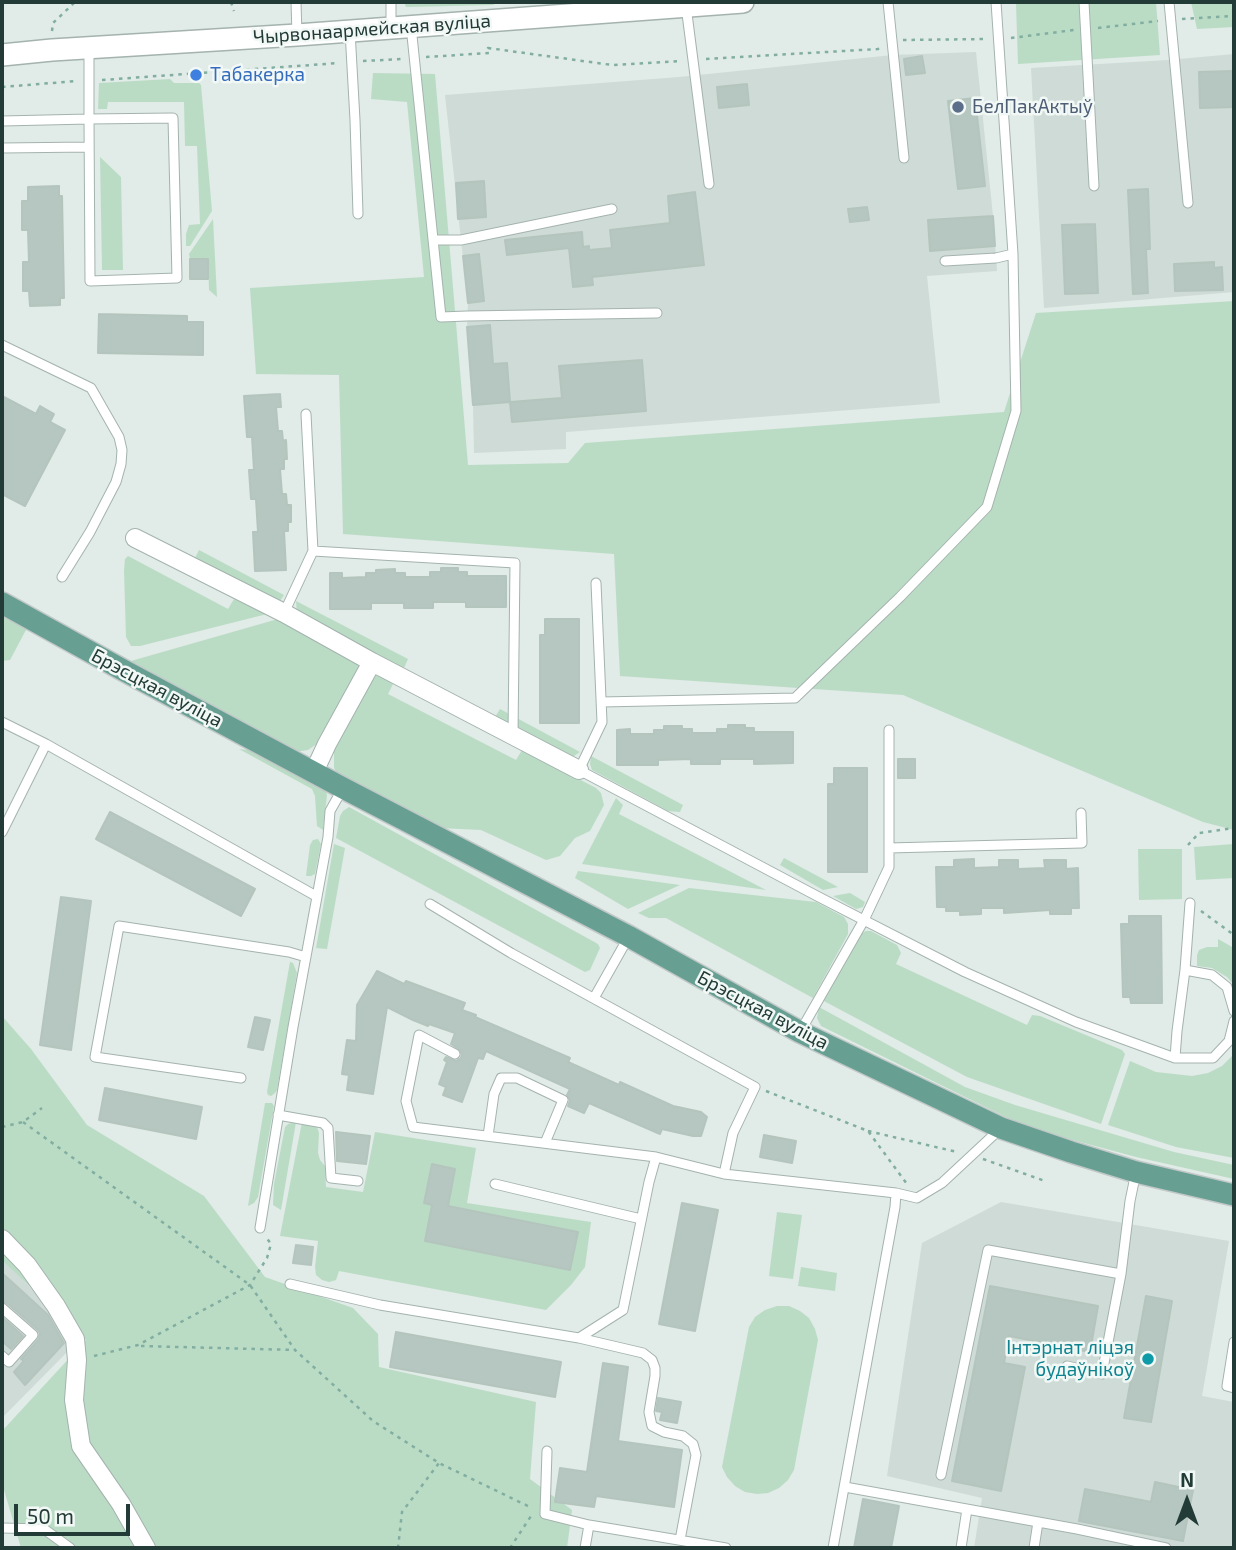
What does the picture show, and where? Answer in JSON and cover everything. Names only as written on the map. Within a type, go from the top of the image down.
[{"type":"main road","name":"Брэсцкая вуліца","points":[[2,603],[343,788],[628,936],[800,1032],[1001,1128],[1136,1172],[1234,1195]]},
{"type":"street","name":"Чырвонаармейская вуліца","points":[[2,55],[350,31],[540,13],[743,2]]},
{"type":"street","points":[[135,538],[284,613],[579,770]]},
{"type":"street","points":[[314,772],[372,662]]},
{"type":"street","points":[[2,1239],[27,1265],[75,1339],[77,1360],[74,1400],[81,1446],[121,1504],[146,1548]]},
{"type":"lane","points":[[296,2],[296,35]]},
{"type":"lane","points":[[391,2],[415,58],[442,317],[657,313]]},
{"type":"lane","points":[[888,2],[904,158]]},
{"type":"lane","points":[[601,702],[795,698],[900,597],[987,507],[1016,411],[1013,254],[996,2]]},
{"type":"lane","points":[[1084,2],[1094,186]]},
{"type":"lane","points":[[1169,2],[1188,203]]},
{"type":"lane","points":[[687,6],[709,184]]},
{"type":"lane","points":[[350,31],[358,214]]},
{"type":"lane","points":[[2,121],[89,118],[173,118],[177,278],[90,281],[89,147],[89,118],[89,80],[89,47]]},
{"type":"lane","points":[[2,148],[89,147]]},
{"type":"lane","points":[[433,240],[461,240],[612,209]]},
{"type":"lane","points":[[945,261],[996,258],[1013,254]]},
{"type":"lane","points":[[2,347],[91,388],[119,437],[122,450],[116,482],[90,532],[62,577]]},
{"type":"lane","points":[[284,613],[313,551],[306,414]]},
{"type":"lane","points":[[313,551],[515,563],[513,735]]},
{"type":"lane","points":[[596,583],[602,722],[579,770],[965,972],[1076,1022],[1175,1058],[1213,1058],[1229,1041],[1234,1021]]},
{"type":"lane","points":[[2,722],[316,896]]},
{"type":"lane","points":[[800,1032],[864,920],[889,867],[889,730]]},
{"type":"lane","points":[[2,832],[46,744]]},
{"type":"lane","points":[[260,1228],[328,837],[330,811],[343,788]]},
{"type":"lane","points":[[889,848],[1082,843],[1081,813]]},
{"type":"lane","points":[[1175,1058],[1190,903]]},
{"type":"lane","points":[[430,904],[512,953],[755,1087],[733,1133],[724,1174]]},
{"type":"lane","points":[[241,1078],[95,1057],[119,926],[289,952],[306,957]]},
{"type":"lane","points":[[594,998],[628,936]]},
{"type":"lane","points":[[1185,970],[1212,975],[1227,987],[1234,1011]]},
{"type":"lane","points":[[455,1054],[419,1035],[406,1101],[413,1127],[656,1157],[724,1174],[896,1193],[917,1198],[942,1183],[1001,1128]]},
{"type":"lane","points":[[488,1136],[494,1094],[501,1078],[517,1079],[563,1100],[545,1143]]},
{"type":"lane","points":[[278,1115],[323,1123],[328,1128],[331,1178],[358,1181]]},
{"type":"lane","points":[[579,1338],[623,1310],[656,1157]]},
{"type":"lane","points":[[1067,1366],[1102,1374],[1121,1274],[1136,1172]]},
{"type":"lane","points":[[495,1184],[641,1219]]},
{"type":"lane","points":[[833,1548],[896,1193]]},
{"type":"lane","points":[[941,1475],[988,1251],[1121,1274]]},
{"type":"lane","points":[[290,1284],[380,1305],[579,1338],[643,1353],[652,1360],[656,1368],[649,1412],[652,1426],[683,1436],[693,1444],[696,1455],[680,1540]]},
{"type":"lane","points":[[2,1308],[33,1335],[9,1362],[2,1356]]},
{"type":"lane","points":[[1234,1342],[1227,1386],[1234,1388]]},
{"type":"lane","points":[[547,1451],[545,1514],[589,1525],[726,1548]]},
{"type":"lane","points":[[845,1487],[1166,1548]]},
{"type":"lane","points":[[961,1548],[967,1509]]},
{"type":"lane","points":[[1034,1548],[1038,1522]]},
{"type":"lane","points":[[585,1548],[589,1525]]},
{"type":"lane","points":[[2,1528],[44,1529],[70,1548]]},
{"type":"path","points":[[51,34],[53,23],[75,2]]},
{"type":"path","points":[[230,2],[234,11]]},
{"type":"path","points":[[2,87],[415,58],[489,52],[488,48],[612,65],[878,49],[892,40],[999,39],[1170,20],[1234,16]]},
{"type":"path","points":[[1188,845],[1199,832],[1234,828]]},
{"type":"path","points":[[1190,903],[1234,935]]},
{"type":"path","points":[[755,1087],[868,1130],[917,1198]]},
{"type":"path","points":[[2,1127],[23,1122],[42,1108]]},
{"type":"path","points":[[23,1122],[250,1285],[295,1350],[373,1422],[439,1462],[534,1510],[510,1548]]},
{"type":"path","points":[[77,1360],[138,1345],[250,1285],[267,1258],[271,1244],[260,1228]]},
{"type":"path","points":[[138,1345],[295,1350]]},
{"type":"path","points":[[398,1548],[402,1512],[439,1462]]},
{"type":"shaded area","points":[[976,52],[997,271],[927,276],[940,403],[566,432],[566,449],[474,453],[468,303],[445,95],[679,77],[893,55]]},
{"type":"shaded area","points":[[1234,54],[1234,292],[1044,308],[1031,68]]},
{"type":"shaded area","points":[[1001,1202],[1229,1241],[1202,1396],[1234,1402],[1234,1548],[974,1548],[982,1498],[887,1476],[922,1243]]},
{"type":"shaded area","points":[[2,1258],[80,1339],[2,1418]]},
{"type":"green space","points":[[404,2],[497,2],[493,5],[406,7]]},
{"type":"green space","points":[[1156,2],[1160,55],[1018,64],[1016,4]]},
{"type":"green space","points":[[1191,2],[1234,2],[1234,27],[1197,29]]},
{"type":"green space","points":[[373,73],[435,74],[468,465],[568,463],[585,443],[1004,412],[1036,313],[1234,301],[1234,830],[1203,822],[903,695],[620,676],[614,554],[343,534],[339,375],[256,374],[250,288],[424,277],[407,102],[371,99]]},
{"type":"green space","points":[[170,79],[174,83],[201,85],[212,211],[190,246],[186,246],[189,225],[200,224],[197,146],[185,146],[184,102],[108,102],[107,109],[98,109],[99,83]]},
{"type":"green space","points":[[100,157],[121,177],[123,270],[102,270]]},
{"type":"green space","points":[[213,219],[217,297],[209,290],[208,259],[190,259],[189,254]]},
{"type":"green space","points":[[199,550],[284,595],[280,601],[273,600],[194,560]]},
{"type":"green space","points":[[128,556],[228,609],[234,599],[267,614],[131,646],[126,637],[124,570]]},
{"type":"green space","points":[[296,601],[408,659],[404,668],[297,614]]},
{"type":"green space","points":[[2,615],[27,628],[10,660],[2,661]]},
{"type":"green space","points":[[278,619],[353,659],[358,665],[359,675],[321,741],[308,750],[294,752],[131,661]]},
{"type":"green space","points":[[378,675],[386,676],[393,684],[388,694],[516,760],[522,750],[596,788],[601,793],[604,805],[590,831],[575,838],[560,856],[546,860],[481,830],[440,828],[338,775],[334,768],[334,750],[372,678]]},
{"type":"green space","points":[[500,709],[580,752],[574,756],[566,756],[495,717]]},
{"type":"green space","points":[[239,749],[257,751],[325,787],[327,795],[323,830],[317,826],[312,789]]},
{"type":"green space","points":[[591,756],[683,805],[680,812],[668,811],[592,770]]},
{"type":"green space","points":[[616,798],[623,805],[619,814],[766,890],[582,864]]},
{"type":"green space","points":[[349,807],[598,944],[600,948],[590,970],[585,972],[336,838],[340,816]]},
{"type":"green space","points":[[318,839],[321,844],[315,874],[306,876],[310,845],[313,840]]},
{"type":"green space","points":[[334,844],[345,848],[327,949],[316,948]]},
{"type":"green space","points":[[1234,844],[1234,878],[1196,880],[1194,847]]},
{"type":"green space","points":[[1138,849],[1182,849],[1182,899],[1139,900]]},
{"type":"green space","points":[[784,858],[838,887],[823,890],[780,865]]},
{"type":"green space","points":[[578,871],[680,885],[628,909],[575,878]]},
{"type":"green space","points":[[689,888],[816,902],[844,917],[848,924],[848,934],[813,998],[666,918],[649,918],[638,913]]},
{"type":"green space","points":[[850,893],[865,902],[863,907],[856,909],[833,896]]},
{"type":"green space","points":[[866,931],[897,945],[901,953],[896,964],[1027,1025],[1032,1015],[1040,1016],[1122,1050],[1125,1054],[1101,1124],[967,1077],[822,1000],[860,934]]},
{"type":"green space","points":[[1218,939],[1234,948],[1234,985],[1212,968],[1197,966],[1199,950],[1218,947]]},
{"type":"green space","points":[[290,962],[297,973],[277,1090],[271,1096],[267,1092]]},
{"type":"green space","points":[[819,1007],[965,1087],[1015,1105],[1174,1152],[1234,1165],[1234,1179],[1136,1157],[1020,1124],[821,1026],[817,1018]]},
{"type":"green space","points":[[2,1016],[31,1049],[87,1125],[204,1196],[265,1277],[353,1308],[378,1334],[379,1367],[536,1402],[530,1479],[572,1510],[567,1548],[21,1548],[2,1483],[2,1431],[86,1340],[2,1260]]},
{"type":"green space","points":[[1234,1054],[1234,1158],[1176,1147],[1108,1125],[1130,1061],[1156,1072],[1192,1076],[1208,1073],[1222,1066]]},
{"type":"green space","points":[[265,1103],[272,1103],[274,1106],[258,1197],[248,1206]]},
{"type":"green space","points":[[296,1122],[281,1210],[273,1205],[274,1184],[285,1127]]},
{"type":"green space","points":[[302,1122],[317,1127],[318,1153],[325,1166],[326,1187],[363,1192],[375,1132],[476,1148],[467,1203],[591,1222],[585,1267],[546,1310],[339,1271],[336,1280],[322,1280],[316,1275],[315,1267],[318,1241],[280,1236]]},
{"type":"green space","points":[[777,1212],[802,1215],[793,1279],[769,1276]]},
{"type":"green space","points":[[801,1267],[837,1273],[835,1291],[798,1286]]},
{"type":"green space","points":[[777,1306],[789,1306],[809,1318],[818,1340],[794,1470],[779,1488],[757,1494],[745,1492],[735,1486],[722,1467],[749,1327],[755,1317]]},
{"type":"building","points":[[922,56],[925,73],[906,75],[904,59]]},
{"type":"building","points":[[1234,71],[1234,107],[1200,108],[1199,72]]},
{"type":"building","points":[[747,84],[749,105],[719,108],[717,87]]},
{"type":"building","points":[[975,98],[985,186],[958,189],[948,101]]},
{"type":"building","points":[[484,181],[486,217],[458,219],[456,183]]},
{"type":"building","points":[[59,186],[59,196],[62,196],[64,298],[60,298],[60,305],[30,306],[29,291],[23,291],[23,262],[29,262],[28,230],[22,230],[22,201],[28,201],[28,187]]},
{"type":"building","points":[[1148,189],[1148,293],[1133,294],[1128,190]]},
{"type":"building","points":[[695,192],[704,265],[592,277],[593,285],[573,287],[569,248],[507,255],[505,240],[582,232],[583,247],[589,246],[589,250],[612,248],[610,230],[670,223],[668,196]]},
{"type":"building","points":[[867,207],[869,220],[850,222],[848,209]]},
{"type":"building","points":[[993,216],[995,246],[930,251],[928,220]]},
{"type":"building","points":[[1095,224],[1098,293],[1065,294],[1062,225]]},
{"type":"building","points":[[479,254],[484,301],[468,303],[463,256]]},
{"type":"building","points":[[190,259],[208,259],[208,279],[190,279]]},
{"type":"building","points":[[1214,262],[1214,268],[1222,267],[1223,290],[1175,291],[1174,264]]},
{"type":"building","points":[[99,314],[187,316],[187,322],[203,322],[203,355],[98,353]]},
{"type":"building","points":[[490,325],[493,364],[507,363],[510,402],[473,405],[467,327]]},
{"type":"building","points":[[642,360],[646,411],[512,422],[510,402],[562,398],[559,366]]},
{"type":"building","points":[[280,394],[281,407],[276,407],[278,431],[282,431],[283,441],[286,440],[287,459],[284,459],[284,469],[280,469],[282,494],[286,494],[287,505],[291,505],[291,522],[288,522],[288,531],[284,531],[286,570],[255,571],[253,532],[258,532],[256,499],[251,499],[249,470],[254,470],[252,437],[247,437],[244,396]]},
{"type":"building","points":[[2,396],[36,414],[40,406],[54,414],[50,422],[65,430],[25,506],[2,494]]},
{"type":"building","points":[[441,568],[458,568],[458,572],[467,572],[467,576],[506,576],[506,607],[466,607],[466,602],[433,602],[433,608],[404,608],[404,603],[371,603],[371,609],[330,609],[330,573],[342,573],[342,578],[366,577],[366,573],[376,573],[376,570],[395,569],[395,573],[405,573],[405,577],[430,577],[430,572],[441,572]]},
{"type":"building","points":[[545,619],[579,619],[579,723],[540,723],[540,635],[545,635]]},
{"type":"building","points":[[728,725],[745,725],[745,728],[754,728],[754,732],[793,732],[793,763],[754,764],[754,759],[720,759],[720,764],[691,764],[691,759],[658,760],[658,765],[617,765],[617,730],[630,729],[630,734],[654,734],[654,730],[664,730],[664,726],[682,726],[682,729],[692,729],[692,733],[717,733],[717,729],[728,729]]},
{"type":"building","points":[[898,759],[915,759],[915,778],[898,778]]},
{"type":"building","points":[[834,768],[867,768],[867,872],[828,872],[828,784],[834,784]]},
{"type":"building","points":[[110,812],[255,889],[241,916],[96,839]]},
{"type":"building","points":[[974,859],[974,868],[999,867],[999,860],[1018,860],[1018,869],[1045,868],[1044,860],[1066,860],[1066,869],[1078,868],[1079,908],[1071,908],[1071,914],[1050,914],[1050,910],[1004,913],[1004,908],[981,908],[981,914],[960,915],[960,911],[946,911],[946,907],[937,907],[936,867],[954,867],[954,860]]},
{"type":"building","points":[[61,897],[91,901],[71,1050],[40,1045]]},
{"type":"building","points":[[1129,916],[1161,916],[1162,1003],[1131,1003],[1130,997],[1123,997],[1121,924],[1129,924]]},
{"type":"building","points":[[377,971],[404,984],[406,981],[465,1003],[462,1010],[476,1015],[475,1017],[570,1058],[568,1062],[619,1085],[620,1082],[673,1106],[701,1112],[707,1117],[701,1136],[662,1129],[660,1134],[589,1103],[584,1113],[568,1106],[570,1100],[567,1095],[570,1089],[486,1051],[483,1059],[478,1058],[462,1102],[443,1095],[446,1087],[439,1084],[447,1062],[444,1060],[446,1057],[456,1061],[462,1054],[451,1044],[455,1033],[429,1024],[428,1026],[387,1007],[373,1094],[347,1090],[349,1075],[342,1074],[347,1040],[356,1041],[357,1005]]},
{"type":"building","points":[[255,1017],[270,1020],[263,1050],[248,1047]]},
{"type":"building","points":[[105,1088],[202,1107],[196,1139],[99,1120]]},
{"type":"building","points":[[336,1132],[370,1136],[366,1164],[337,1161]]},
{"type":"building","points":[[764,1135],[796,1141],[792,1163],[760,1157]]},
{"type":"building","points":[[432,1164],[455,1169],[448,1206],[578,1232],[570,1270],[425,1241],[432,1205],[424,1203]]},
{"type":"building","points":[[682,1203],[718,1210],[695,1331],[659,1324]]},
{"type":"building","points":[[296,1245],[313,1247],[311,1265],[293,1263]]},
{"type":"building","points":[[2,1273],[48,1315],[64,1343],[25,1385],[14,1372],[24,1361],[21,1359],[39,1339],[40,1333],[2,1301]]},
{"type":"building","points":[[990,1286],[1098,1306],[1090,1352],[1009,1336],[1004,1363],[1025,1367],[1001,1491],[952,1481]]},
{"type":"building","name":"Інтэрнат ліцэя будаўнікоў","points":[[1146,1296],[1172,1301],[1151,1422],[1124,1418]]},
{"type":"building","points":[[2,1317],[23,1336],[11,1349],[2,1341]]},
{"type":"building","points":[[396,1332],[561,1362],[555,1397],[390,1367]]},
{"type":"building","points":[[603,1363],[628,1367],[618,1441],[682,1450],[674,1507],[596,1496],[594,1507],[555,1502],[560,1468],[587,1472]]},
{"type":"building","points":[[658,1398],[681,1402],[677,1423],[660,1420],[662,1412],[656,1411]]},
{"type":"building","points":[[1155,1482],[1193,1490],[1183,1541],[1079,1521],[1085,1489],[1151,1502]]},
{"type":"building","points":[[863,1499],[899,1506],[891,1548],[854,1548]]},
{"type":"place","name":"Табакерка","points":[[196,75]]},
{"type":"place","name":"БелПакАктыў","points":[[958,107]]},
{"type":"place","name":"Інтэрнат ліцэя будаўнікоў","points":[[1148,1359]]}]
